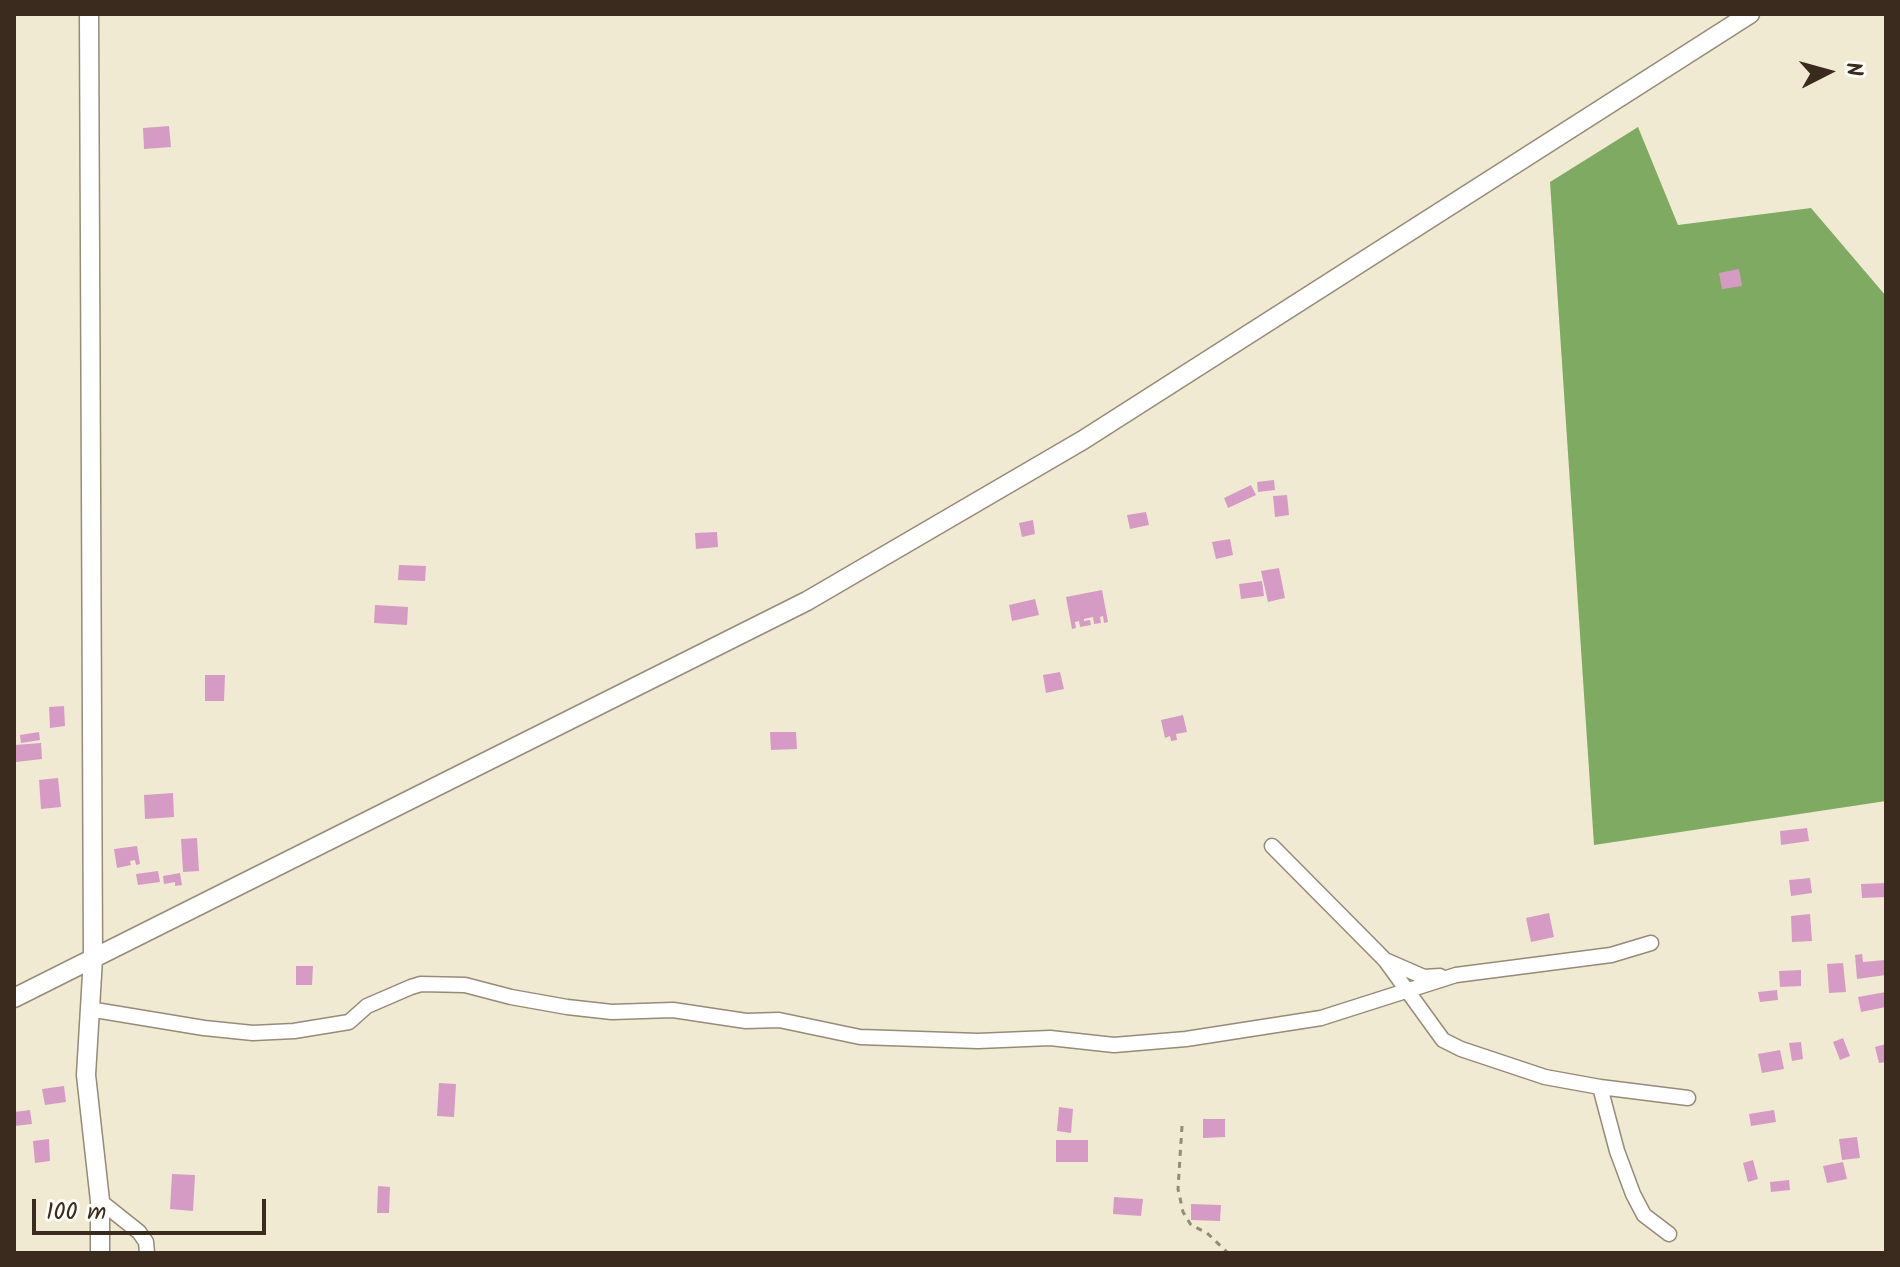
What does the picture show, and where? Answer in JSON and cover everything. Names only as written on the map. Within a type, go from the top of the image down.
[{"type":"street","points":[[89,14],[93,958],[86,1075],[100,1201],[100,1253]]},
{"type":"street","points":[[14,998],[807,601],[1083,440],[1750,14]]},
{"type":"street","points":[[1272,846],[1385,960],[1443,1040],[1545,1077],[1688,1098]]},
{"type":"street","points":[[1385,960],[1424,977],[1456,975],[1611,955],[1651,943]]},
{"type":"street","points":[[89,1009],[216,1030],[253,1033],[294,1031],[349,1022],[367,1006],[421,984],[465,985],[567,1007],[612,1012],[673,1010],[746,1021],[779,1020],[860,1037],[978,1041],[1050,1038],[1114,1045],[1186,1039],[1321,1018],[1456,975]]},
{"type":"street","points":[[1600,1087],[1617,1151],[1633,1194],[1644,1215],[1669,1234]]},
{"type":"street","points":[[100,1201],[139,1232],[146,1242],[147,1253]]},
{"type":"path","points":[[1182,1126],[1178,1189],[1183,1212],[1191,1225],[1207,1233],[1228,1253]]},
{"type":"green space","points":[[1638,127],[1678,225],[1811,208],[1886,296],[1886,801],[1594,845],[1550,182]]},
{"type":"building","points":[[169,126],[171,147],[144,149],[143,128]]},
{"type":"building","points":[[1739,269],[1742,286],[1722,289],[1719,273]]},
{"type":"building","points":[[1274,480],[1275,490],[1258,492],[1257,482]]},
{"type":"building","points":[[1251,485],[1256,495],[1228,508],[1224,498]]},
{"type":"building","points":[[1287,495],[1289,515],[1275,517],[1273,496]]},
{"type":"building","points":[[1146,512],[1149,525],[1130,529],[1127,515]]},
{"type":"building","points":[[1033,520],[1035,534],[1022,537],[1019,523]]},
{"type":"building","points":[[717,532],[718,547],[696,549],[695,533]]},
{"type":"building","points":[[1230,539],[1233,555],[1216,559],[1212,542]]},
{"type":"building","points":[[399,565],[426,566],[425,581],[398,580]]},
{"type":"building","points":[[1279,568],[1285,598],[1268,602],[1261,571]]},
{"type":"building","points":[[1262,581],[1264,596],[1241,599],[1239,584]]},
{"type":"building","points":[[1102,590],[1108,622],[1104,623],[1103,616],[1100,617],[1101,623],[1094,624],[1093,617],[1084,619],[1090,620],[1091,625],[1080,627],[1079,621],[1072,629],[1066,597]]},
{"type":"building","points":[[1035,599],[1039,615],[1012,621],[1009,605]]},
{"type":"building","points":[[375,605],[408,607],[407,625],[374,623]]},
{"type":"building","points":[[1060,672],[1064,689],[1046,693],[1043,675]]},
{"type":"building","points":[[205,675],[225,675],[224,701],[205,701]]},
{"type":"building","points":[[64,706],[65,726],[50,728],[49,707]]},
{"type":"building","points":[[1183,715],[1187,732],[1176,734],[1177,740],[1171,741],[1170,736],[1165,738],[1161,720]]},
{"type":"building","points":[[39,732],[40,740],[21,743],[20,735]]},
{"type":"building","points":[[770,732],[796,732],[797,749],[771,750]]},
{"type":"building","points":[[41,743],[42,759],[16,762],[15,745]]},
{"type":"building","points":[[58,778],[61,807],[41,809],[39,780]]},
{"type":"building","points":[[173,793],[174,817],[145,819],[144,795]]},
{"type":"building","points":[[1807,828],[1809,841],[1781,845],[1780,831]]},
{"type":"building","points":[[197,838],[199,871],[183,872],[181,839]]},
{"type":"building","points":[[137,846],[140,864],[136,865],[135,860],[130,861],[131,865],[117,868],[114,849]]},
{"type":"building","points":[[158,871],[160,882],[138,885],[136,874]]},
{"type":"building","points":[[180,873],[182,885],[175,886],[175,882],[164,884],[163,876]]},
{"type":"building","points":[[1810,878],[1812,893],[1791,896],[1789,880]]},
{"type":"building","points":[[1886,883],[1886,897],[1862,898],[1861,884]]},
{"type":"building","points":[[1549,913],[1554,937],[1531,942],[1526,918]]},
{"type":"building","points":[[1810,914],[1812,941],[1792,942],[1791,916]]},
{"type":"building","points":[[1862,954],[1863,962],[1885,960],[1886,975],[1857,979],[1855,955]]},
{"type":"building","points":[[1843,963],[1846,992],[1829,993],[1827,964]]},
{"type":"building","points":[[296,966],[313,966],[312,985],[296,985]]},
{"type":"building","points":[[1801,970],[1801,986],[1780,987],[1779,971]]},
{"type":"building","points":[[1777,990],[1778,1000],[1760,1002],[1758,992]]},
{"type":"building","points":[[1886,992],[1886,1007],[1861,1012],[1858,997]]},
{"type":"building","points":[[1843,1038],[1850,1056],[1840,1060],[1833,1042]]},
{"type":"building","points":[[1801,1042],[1803,1059],[1792,1061],[1789,1043]]},
{"type":"building","points":[[1886,1044],[1886,1062],[1879,1063],[1875,1047]]},
{"type":"building","points":[[1780,1050],[1784,1069],[1762,1073],[1758,1054]]},
{"type":"building","points":[[439,1083],[456,1084],[454,1117],[437,1116]]},
{"type":"building","points":[[64,1086],[66,1102],[45,1105],[42,1089]]},
{"type":"building","points":[[1059,1107],[1073,1109],[1071,1133],[1057,1131]]},
{"type":"building","points":[[30,1110],[32,1124],[14,1126],[14,1112]]},
{"type":"building","points":[[1774,1110],[1776,1122],[1751,1126],[1749,1114]]},
{"type":"building","points":[[1203,1119],[1225,1119],[1225,1137],[1203,1138]]},
{"type":"building","points":[[1857,1137],[1860,1158],[1842,1160],[1839,1139]]},
{"type":"building","points":[[49,1139],[50,1161],[35,1163],[33,1141]]},
{"type":"building","points":[[1056,1140],[1088,1140],[1088,1162],[1056,1162]]},
{"type":"building","points":[[1753,1160],[1758,1179],[1748,1182],[1743,1163]]},
{"type":"building","points":[[1843,1162],[1847,1179],[1827,1183],[1823,1166]]},
{"type":"building","points":[[172,1174],[195,1175],[193,1211],[170,1209]]},
{"type":"building","points":[[1789,1180],[1790,1190],[1771,1192],[1770,1182]]},
{"type":"building","points":[[378,1186],[390,1187],[389,1213],[377,1213]]},
{"type":"building","points":[[1114,1197],[1143,1199],[1141,1216],[1113,1214]]},
{"type":"building","points":[[1191,1204],[1221,1205],[1220,1221],[1191,1220]]}]
